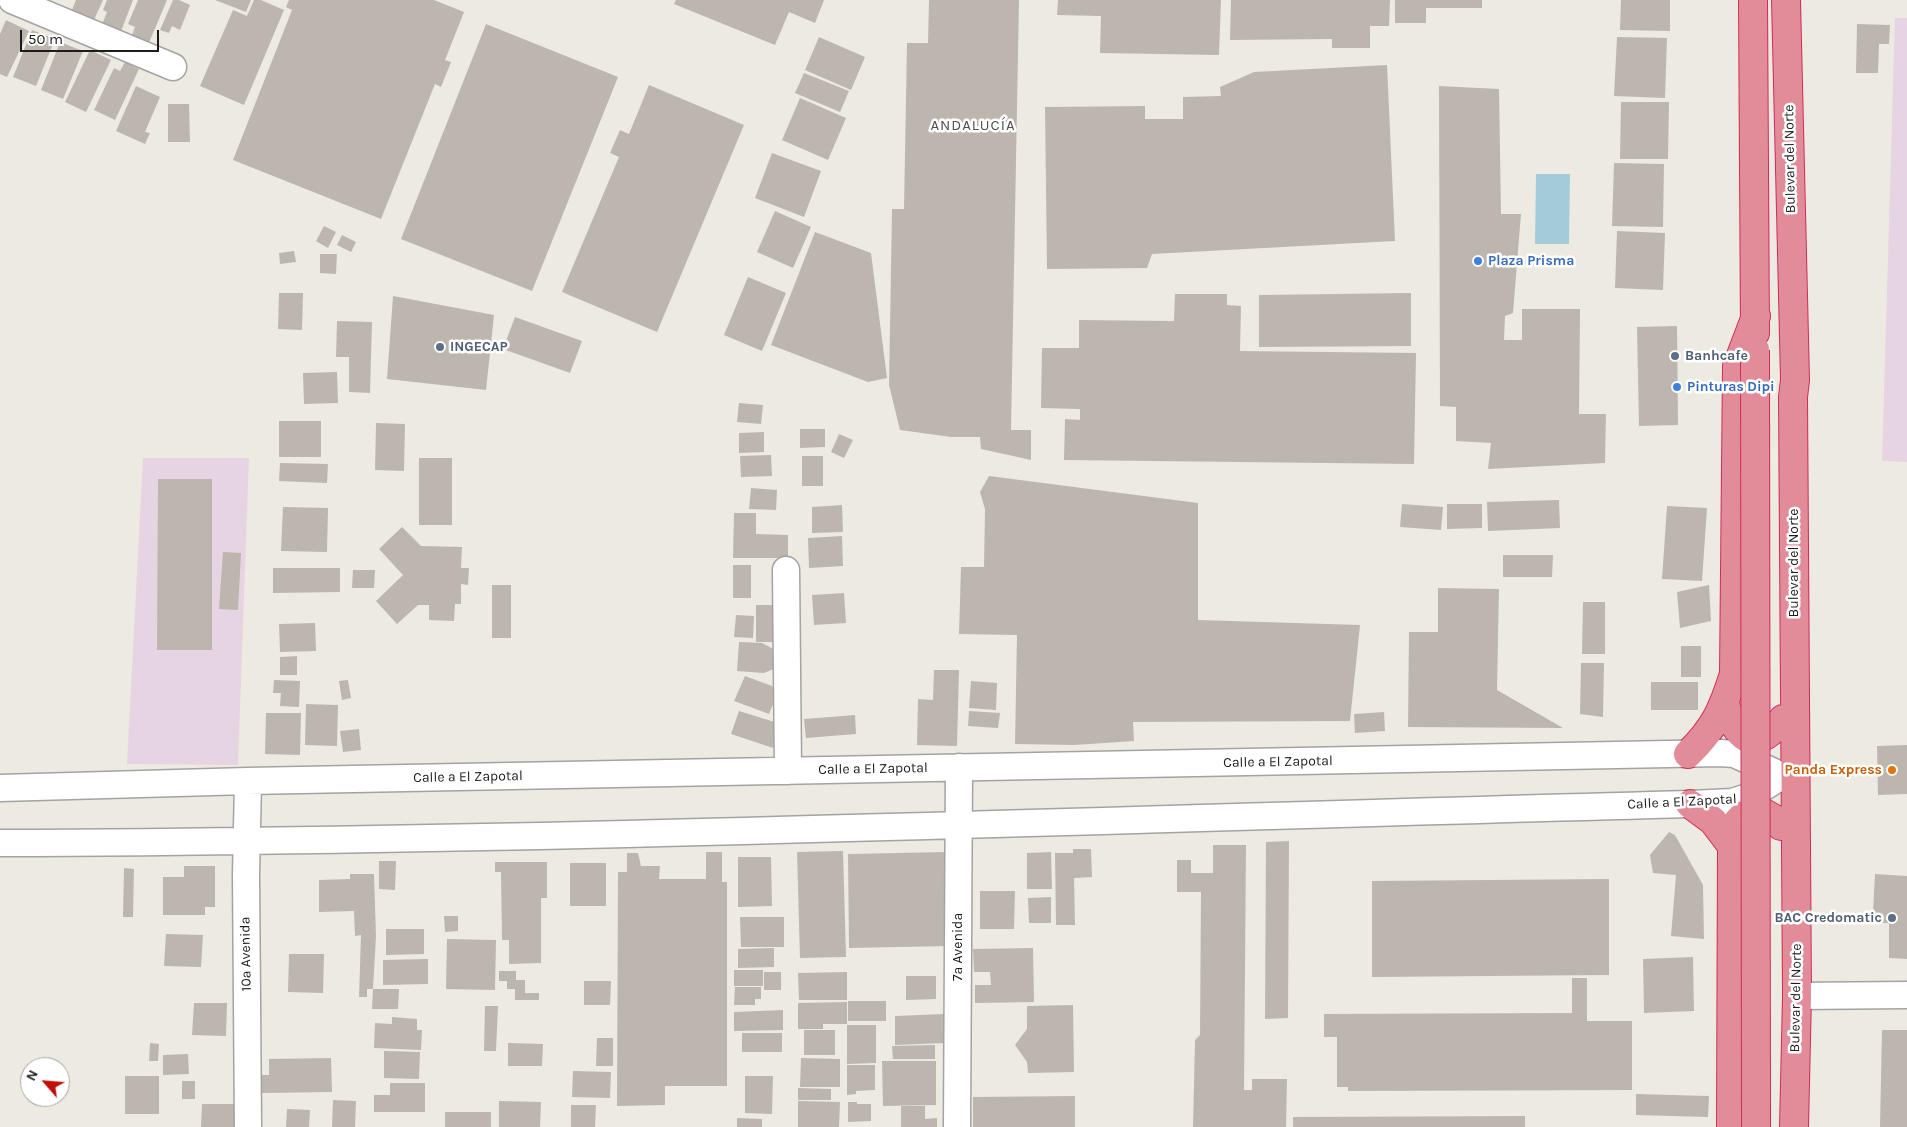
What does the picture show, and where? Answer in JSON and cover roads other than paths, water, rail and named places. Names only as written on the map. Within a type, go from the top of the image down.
[{"type":"highway","points":[[1753,0],[1756,316],[1756,1127]]},
{"type":"highway","name":"Bulevar del Norte","points":[[1786,0],[1794,370],[1797,996],[1794,1127]]},
{"type":"highway","points":[[1688,754],[1708,733],[1725,705],[1734,674],[1737,366],[1756,316]]},
{"type":"highway","points":[[1783,1127],[1781,826],[1786,412],[1793,397]]},
{"type":"highway","points":[[1725,705],[1731,721],[1746,738],[1755,740],[1764,738],[1783,719]]},
{"type":"highway","points":[[1690,804],[1713,822],[1732,846]]},
{"type":"highway","points":[[1731,1127],[1732,846],[1738,822],[1744,815],[1764,813],[1774,818],[1781,826]]},
{"type":"street","points":[[12,0],[173,67]]},
{"type":"street","points":[[786,570],[788,771]]},
{"type":"street","name":"Calle a El Zapotal","points":[[0,788],[248,781],[1688,754],[1734,754],[1782,776]]},
{"type":"street","name":"7a Avenida","points":[[957,1127],[959,768]]},
{"type":"street","name":"Calle a El Zapotal","points":[[0,844],[246,843],[959,826],[1690,804],[1732,802],[1748,797],[1782,776]]},
{"type":"street","name":"10a Avenida","points":[[248,781],[246,843],[248,1127]]},
{"type":"street","points":[[1797,996],[1907,995]]},
{"type":"water","points":[[1536,174],[1570,174],[1569,244],[1535,244]]},
{"type":"place","name":"Plaza Prisma","points":[[1478,261]]},
{"type":"place","name":"INGECAP","points":[[440,347]]},
{"type":"place","name":"Banhcafe","points":[[1675,356]]},
{"type":"place","name":"Pinturas Dipi","points":[[1677,387]]},
{"type":"place","name":"Panda Express","points":[[1892,770]]},
{"type":"place","name":"BAC Credomatic","points":[[1892,918]]},
{"type":"district","name":"ANDALUCÍA","points":[[973,126]]}]
